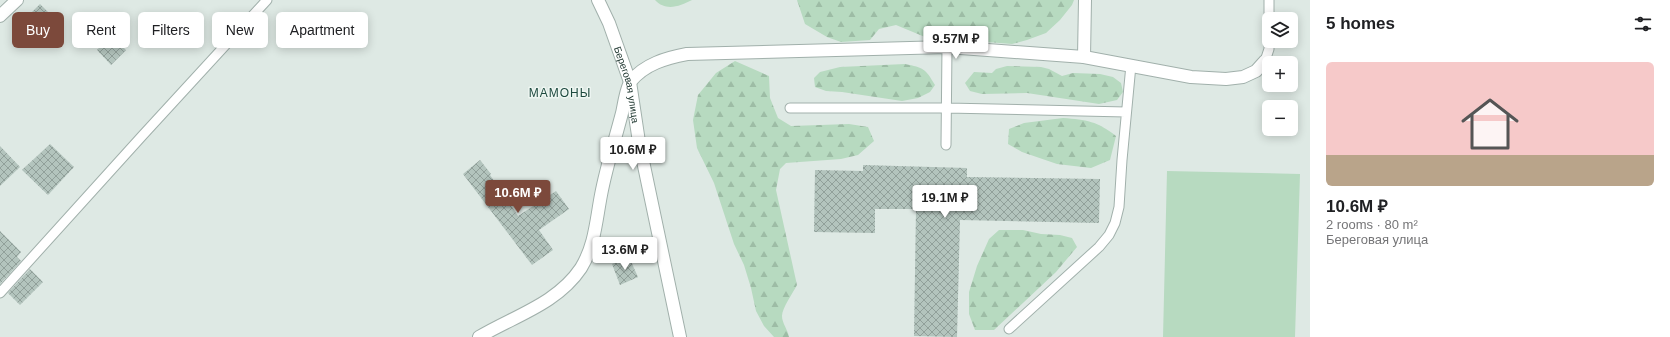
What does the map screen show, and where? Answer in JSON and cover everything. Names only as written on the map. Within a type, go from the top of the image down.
[{"type":"street","points":[[0,16],[17,0]]},
{"type":"street","name":"Береговая улица","points":[[598,0],[630,82],[639,142],[680,337]]},
{"type":"street","points":[[1084,58],[1085,0]]},
{"type":"street","points":[[479,337],[518,318],[554,296],[564,287],[580,268],[592,245],[606,171],[630,82],[655,62],[666,58],[687,54],[947,48],[1084,58],[1131,65],[1191,77],[1226,79],[1243,77],[1256,71],[1262,64]]},
{"type":"lane","points":[[0,293],[267,0]]},
{"type":"lane","points":[[1269,0],[1269,12]]},
{"type":"lane","points":[[946,145],[947,48]]},
{"type":"lane","points":[[1009,329],[1099,248],[1109,235],[1115,223],[1119,207],[1131,65]]},
{"type":"lane","points":[[790,108],[947,108],[1126,112]]},
{"type":"green space","points":[[655,0],[692,0],[678,6],[668,7],[659,4]]},
{"type":"green space","points":[[797,0],[1074,0],[1072,5],[1060,20],[1046,33],[1012,44],[925,37],[896,25],[879,29],[870,40],[841,42],[827,37],[805,24]]},
{"type":"green space","points":[[735,61],[769,76],[770,98],[778,118],[791,126],[849,124],[868,127],[874,141],[858,155],[841,159],[786,163],[780,169],[776,190],[797,285],[782,313],[783,321],[789,337],[774,337],[764,326],[756,311],[744,265],[734,244],[714,183],[697,148],[693,120],[698,95],[716,73]]},
{"type":"green space","points":[[905,64],[920,68],[929,75],[935,85],[930,92],[918,98],[902,101],[826,91],[815,87],[814,78],[820,72],[840,67]]},
{"type":"green space","points":[[1007,66],[1041,67],[1049,69],[1062,76],[1073,73],[1100,74],[1113,77],[1121,83],[1123,92],[1117,100],[1099,104],[1027,93],[982,94],[970,91],[965,83],[974,72],[992,73],[996,69]]},
{"type":"green space","points":[[1063,118],[1097,124],[1116,136],[1110,160],[1091,168],[1057,164],[1022,152],[1008,144],[1009,129],[1024,123]]},
{"type":"green space","points":[[1167,171],[1300,174],[1295,337],[1163,337]]},
{"type":"green space","points":[[999,230],[1023,230],[1041,234],[1060,235],[1072,238],[1077,247],[1056,272],[994,330],[975,330],[969,314],[969,292],[977,266],[989,239]]},
{"type":"building","points":[[40,4],[48,12],[32,12]]},
{"type":"building","points":[[99,48],[124,48],[126,50],[111,65],[97,50]]},
{"type":"building","points":[[50,144],[74,167],[48,195],[22,170]]},
{"type":"building","points":[[0,146],[20,167],[0,186]]},
{"type":"building","points":[[480,160],[491,174],[490,175],[518,216],[556,191],[569,209],[539,230],[553,250],[532,265],[463,174]]},
{"type":"building","points":[[863,165],[967,168],[967,177],[1100,179],[1099,223],[960,220],[957,337],[914,336],[916,209],[875,209],[875,233],[814,232],[815,170],[863,171]]},
{"type":"building","points":[[0,231],[21,252],[17,257],[21,261],[0,284]]},
{"type":"building","points":[[629,257],[638,277],[620,285],[612,264]]},
{"type":"building","points":[[30,269],[43,282],[20,305],[8,293]]},
{"type":"district","name":"МАМОНЫ","points":[[560,93]]}]
